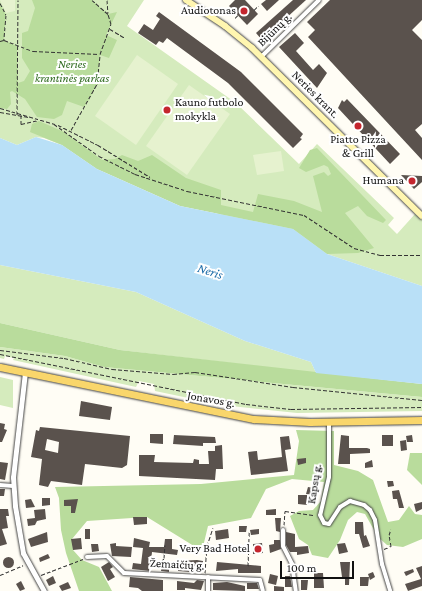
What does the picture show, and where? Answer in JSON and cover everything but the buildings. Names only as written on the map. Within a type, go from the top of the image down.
[{"type":"main road","name":"Neries krant.","points":[[186,0],[225,26],[261,57],[422,216]]},
{"type":"main road","name":"Jonavos g.","points":[[0,367],[225,414],[272,421],[330,422],[422,420]]},
{"type":"street","name":"Bijūnų g.","points":[[261,57],[319,0]]},
{"type":"street","points":[[25,372],[13,486],[20,543],[44,591]]},
{"type":"street","name":"Kapsų g.","points":[[330,422],[329,477],[320,515],[324,523],[329,524],[340,507],[350,501],[364,505],[370,510],[375,520],[382,564],[390,591]]},
{"type":"street","points":[[0,485],[13,486]]},
{"type":"street","points":[[283,530],[283,546],[292,564],[296,591]]},
{"type":"street","name":"Žemaičių g.","points":[[87,557],[107,556],[124,573],[260,580],[263,591]]},
{"type":"street","points":[[206,577],[208,591]]},
{"type":"path","points":[[17,114],[18,0]]},
{"type":"path","points":[[92,0],[108,14]]},
{"type":"path","points":[[71,131],[97,84],[100,54],[111,24],[108,14],[108,0]]},
{"type":"path","points":[[0,3],[6,15],[4,40]]},
{"type":"path","points":[[254,10],[258,6]]},
{"type":"path","points":[[235,18],[238,15]]},
{"type":"path","points":[[109,28],[126,38]]},
{"type":"path","points":[[0,41],[4,40],[17,46],[49,53],[100,54]]},
{"type":"path","points":[[0,108],[54,124],[71,131],[153,178]]},
{"type":"path","points":[[0,112],[17,114]]},
{"type":"path","points":[[21,115],[21,124],[39,120]]},
{"type":"path","points":[[54,124],[115,165],[187,191],[304,215],[354,248],[387,255],[422,255]]},
{"type":"path","points":[[0,350],[64,358],[112,369],[173,374],[195,372],[293,387],[422,400]]},
{"type":"path","points":[[0,354],[246,404],[291,408],[422,407]]},
{"type":"path","points":[[283,530],[285,511],[320,515]]},
{"type":"path","points":[[206,577],[207,546],[213,528]]},
{"type":"path","points":[[386,548],[391,546],[391,529]]},
{"type":"path","points":[[248,566],[249,532]]},
{"type":"path","points":[[159,566],[164,558],[165,545]]},
{"type":"path","points":[[41,575],[87,557]]},
{"type":"path","points":[[0,575],[24,565]]},
{"type":"green space","name":"Neries krantinės parkas","points":[[0,0],[144,0],[127,26],[236,103],[299,164],[317,144],[394,218],[388,225],[397,234],[415,214],[422,220],[422,286],[327,254],[97,169],[62,145],[44,138],[36,137],[17,145],[0,138]]},
{"type":"green space","points":[[0,0],[15,0],[15,11],[6,13]]},
{"type":"green space","points":[[32,0],[92,0],[108,14],[117,12],[106,35],[117,40],[109,58],[100,55],[97,84],[89,100],[84,107],[67,101],[62,115],[54,119],[37,117],[25,99],[12,91],[10,92],[11,104],[7,109],[0,108],[0,3],[6,15],[4,40],[17,46],[18,83],[24,81],[30,71],[22,58],[22,33],[28,31],[35,8]]},
{"type":"green space","points":[[137,55],[178,84],[136,145],[95,116]]},
{"type":"green space","points":[[189,85],[230,114],[187,175],[146,146]]},
{"type":"green space","points":[[39,121],[64,132],[102,160],[115,159],[122,155],[138,161],[152,155],[186,178],[221,190],[221,205],[253,212],[258,194],[294,201],[322,212],[313,176],[324,172],[328,176],[331,174],[328,167],[324,165],[306,172],[299,168],[310,150],[317,148],[386,220],[383,223],[367,216],[358,206],[345,213],[374,248],[358,253],[327,254],[293,229],[180,206],[97,169],[62,145],[30,132],[32,124]]},
{"type":"green space","points":[[281,151],[284,171],[257,175],[253,155]]},
{"type":"green space","points":[[0,265],[136,292],[245,341],[311,362],[316,373],[120,350],[0,323]]},
{"type":"green space","points":[[0,323],[120,350],[422,384],[422,397],[104,367],[65,356],[0,347]]},
{"type":"green space","points":[[0,347],[65,356],[104,367],[422,397],[422,411],[297,413],[222,405],[155,391],[154,384],[139,381],[136,387],[13,360],[14,358],[5,356],[4,359],[0,358]]},
{"type":"green space","points":[[0,377],[13,380],[13,408],[0,405]]},
{"type":"green space","points":[[296,430],[334,431],[334,465],[358,471],[373,480],[388,522],[399,520],[409,506],[415,514],[422,515],[422,539],[403,547],[387,545],[378,537],[365,514],[357,512],[348,520],[340,540],[328,558],[312,555],[308,545],[299,539],[290,516],[299,511],[313,510],[321,501],[324,482],[292,479],[266,489],[251,518],[208,526],[202,551],[147,517],[87,521],[72,539],[73,550],[82,560],[99,567],[112,591],[79,591],[66,553],[61,530],[59,498],[55,487],[201,484],[294,475],[299,441]]},
{"type":"green space","points":[[410,453],[422,453],[422,485],[407,470]]},
{"type":"water","name":"Neris","points":[[36,137],[62,145],[97,169],[180,206],[293,229],[327,254],[422,286],[422,384],[316,373],[311,362],[245,341],[136,292],[0,265],[0,138],[17,145]]},
{"type":"place","name":"Audiotonas","points":[[244,11]]},
{"type":"place","name":"Kauno futbolo mokykla","points":[[167,110]]},
{"type":"place","name":"Piatto Pizza & Grill","points":[[358,126]]},
{"type":"place","name":"Humana","points":[[412,181]]},
{"type":"place","name":"Very Bad Hotel","points":[[258,549]]}]
